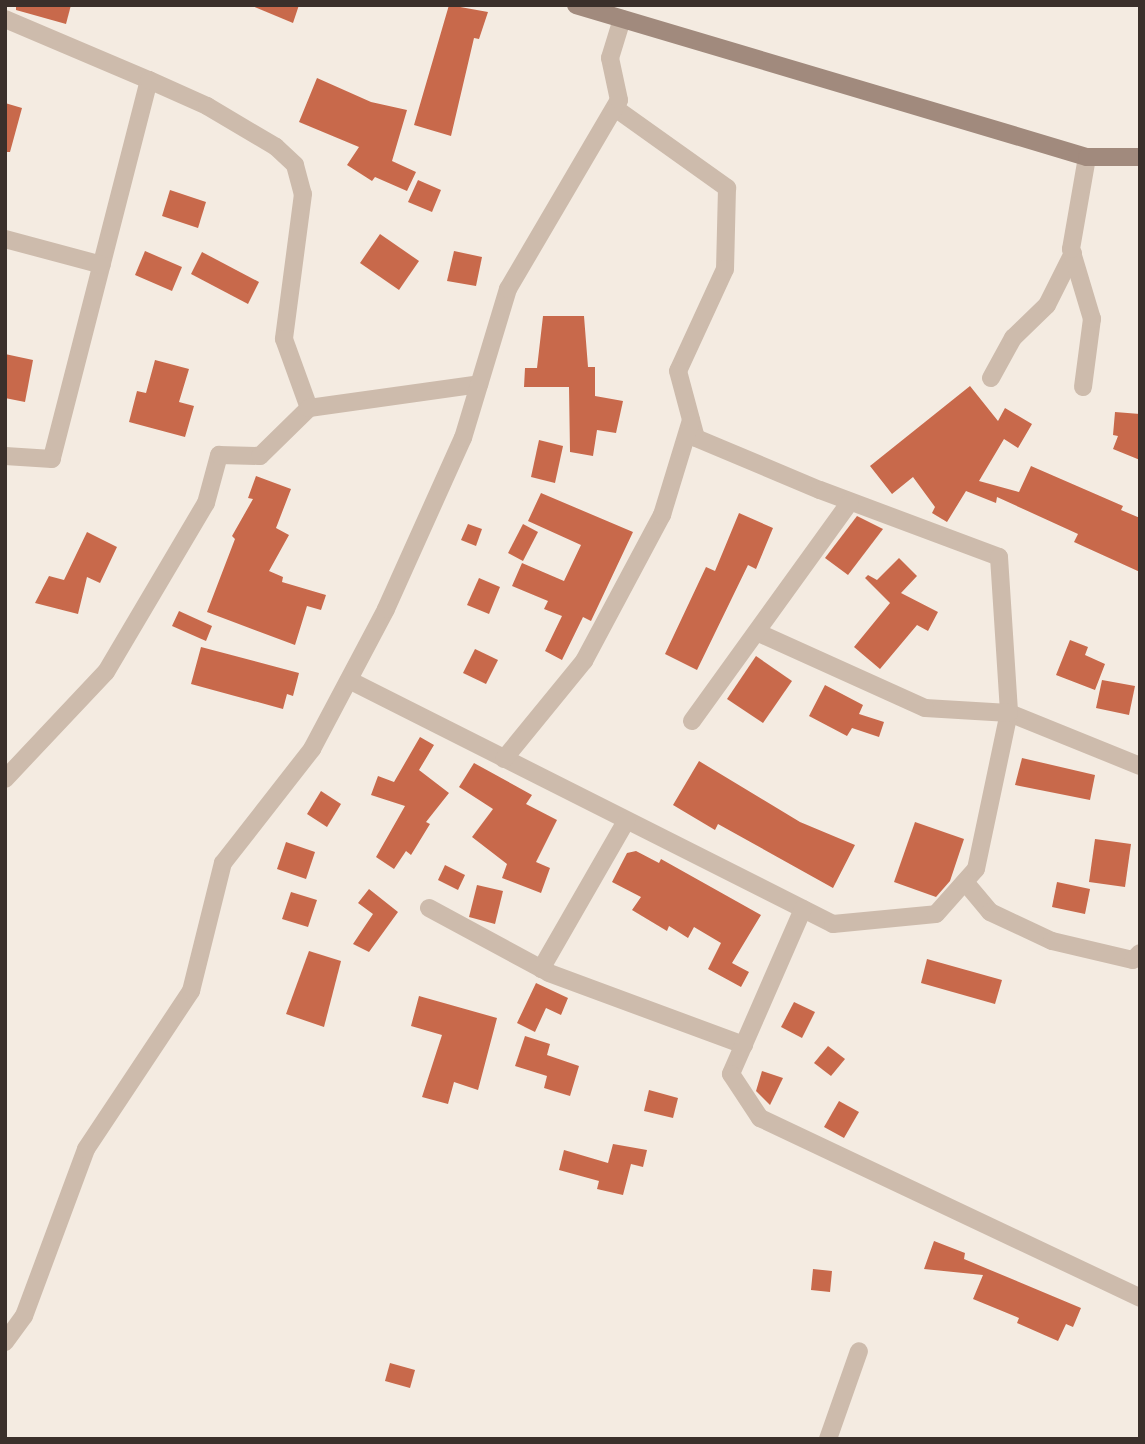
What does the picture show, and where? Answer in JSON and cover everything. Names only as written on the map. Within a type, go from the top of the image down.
[{"type":"street","points":[[576,5],[1087,157],[1140,157]]},
{"type":"street","points":[[5,19],[207,106],[276,147],[295,165],[303,194],[284,339],[309,408]]},
{"type":"street","points":[[5,1342],[24,1316],[86,1149],[191,991],[223,863],[312,749],[349,680],[463,438],[508,289],[620,100],[610,58],[622,19]]},
{"type":"street","points":[[5,456],[52,459],[149,80]]},
{"type":"street","points":[[349,680],[833,924],[936,914],[976,869],[1009,713],[999,557],[850,502],[696,438],[678,371],[725,269],[727,188],[615,107]]},
{"type":"street","points":[[992,378],[1013,338],[1046,305],[1073,253],[1087,157]]},
{"type":"street","points":[[5,239],[102,265]]},
{"type":"street","points":[[1073,253],[1092,319],[1083,387]]},
{"type":"street","points":[[5,779],[106,672],[206,503],[219,455],[260,456],[309,408],[479,384]]},
{"type":"street","points":[[505,760],[584,661],[662,515],[691,421]]},
{"type":"street","points":[[692,721],[850,502]]},
{"type":"street","points":[[757,632],[925,708],[1009,713],[1140,766]]},
{"type":"street","points":[[541,969],[625,821]]},
{"type":"street","points":[[965,881],[990,912],[1052,941],[1133,960],[1140,953]]},
{"type":"street","points":[[429,908],[541,969],[744,1045]]},
{"type":"street","points":[[803,909],[731,1074],[760,1118],[1140,1298]]},
{"type":"street","points":[[828,1439],[859,1351]]},
{"type":"building","points":[[16,5],[71,5],[66,24],[16,10]]},
{"type":"building","points":[[250,5],[299,5],[293,23]]},
{"type":"building","points":[[449,5],[488,12],[479,39],[474,38],[451,136],[414,125]]},
{"type":"building","points":[[317,78],[371,102],[407,110],[392,161],[416,172],[407,191],[375,177],[372,181],[347,165],[359,147],[299,122]]},
{"type":"building","points":[[5,103],[22,108],[10,152],[5,152]]},
{"type":"building","points":[[418,180],[441,190],[432,212],[408,202]]},
{"type":"building","points":[[170,190],[206,202],[198,228],[162,216]]},
{"type":"building","points":[[380,234],[419,261],[399,290],[360,263]]},
{"type":"building","points":[[145,251],[182,267],[172,291],[135,275]]},
{"type":"building","points":[[454,251],[482,257],[476,286],[447,281]]},
{"type":"building","points":[[202,252],[259,282],[248,304],[191,274]]},
{"type":"building","points":[[543,316],[584,316],[588,367],[595,367],[595,396],[623,401],[616,433],[597,430],[593,456],[570,452],[569,387],[524,387],[525,368],[537,368]]},
{"type":"building","points":[[5,354],[33,360],[25,402],[5,398]]},
{"type":"building","points":[[155,360],[189,369],[179,402],[194,406],[185,437],[129,422],[137,391],[146,393]]},
{"type":"building","points":[[970,386],[998,421],[1005,408],[1032,424],[1018,448],[1004,439],[979,481],[1019,492],[1031,466],[1123,506],[1121,510],[1140,518],[1140,572],[1074,542],[1078,534],[997,497],[996,503],[966,491],[947,522],[932,513],[935,507],[913,477],[892,494],[870,466]]},
{"type":"building","points":[[1115,412],[1140,414],[1140,460],[1113,449],[1118,436],[1113,435]]},
{"type":"building","points":[[539,440],[563,446],[555,483],[531,477]]},
{"type":"building","points":[[256,476],[291,489],[276,528],[289,535],[269,571],[283,577],[282,582],[326,595],[321,610],[307,606],[295,645],[207,612],[235,539],[232,536],[253,499],[248,498]]},
{"type":"building","points":[[541,493],[633,532],[591,621],[583,617],[562,660],[545,651],[562,616],[544,609],[548,601],[512,586],[522,563],[564,581],[581,545],[528,521]]},
{"type":"building","points":[[739,513],[773,528],[756,569],[748,565],[697,670],[665,654],[706,567],[715,571]]},
{"type":"building","points":[[857,516],[883,529],[848,575],[825,558]]},
{"type":"building","points":[[468,524],[482,529],[476,546],[461,540]]},
{"type":"building","points":[[523,524],[538,532],[523,561],[508,553]]},
{"type":"building","points":[[87,532],[117,547],[100,583],[87,577],[78,614],[35,603],[49,576],[64,580]]},
{"type":"building","points":[[899,558],[917,576],[901,593],[938,612],[928,631],[917,625],[880,669],[854,647],[890,603],[865,578],[868,575],[877,580]]},
{"type":"building","points":[[479,578],[500,587],[489,614],[467,605]]},
{"type":"building","points":[[179,611],[212,626],[206,641],[172,626]]},
{"type":"building","points":[[1070,640],[1088,647],[1085,655],[1105,664],[1095,690],[1056,675]]},
{"type":"building","points":[[201,647],[299,673],[293,696],[287,694],[283,709],[191,684]]},
{"type":"building","points":[[475,649],[498,660],[486,684],[463,673]]},
{"type":"building","points":[[756,656],[792,681],[763,723],[727,699]]},
{"type":"building","points":[[1102,680],[1135,686],[1129,715],[1096,708]]},
{"type":"building","points":[[825,685],[863,705],[859,714],[884,722],[879,737],[852,728],[847,736],[809,716]]},
{"type":"building","points":[[420,737],[434,745],[419,770],[449,793],[426,822],[430,824],[411,855],[406,851],[394,869],[376,857],[405,806],[371,795],[378,776],[394,782]]},
{"type":"building","points":[[1022,758],[1095,775],[1090,800],[1015,785]]},
{"type":"building","points":[[699,761],[800,822],[855,845],[833,888],[718,824],[715,830],[673,805]]},
{"type":"building","points":[[474,763],[532,795],[526,804],[557,820],[536,862],[550,868],[541,893],[502,878],[507,864],[472,837],[493,809],[459,787]]},
{"type":"building","points":[[321,791],[341,804],[327,827],[307,814]]},
{"type":"building","points":[[915,822],[964,839],[950,881],[936,897],[894,882]]},
{"type":"building","points":[[1095,839],[1131,844],[1125,887],[1089,882]]},
{"type":"building","points":[[286,842],[315,852],[306,879],[277,869]]},
{"type":"building","points":[[636,851],[659,863],[661,859],[761,915],[732,963],[749,972],[741,987],[708,969],[721,943],[694,927],[688,938],[669,926],[667,931],[632,910],[641,897],[612,882],[627,853]]},
{"type":"building","points":[[445,865],[465,875],[458,890],[438,880]]},
{"type":"building","points":[[1057,882],[1090,889],[1085,914],[1052,907]]},
{"type":"building","points":[[477,885],[503,891],[495,924],[469,917]]},
{"type":"building","points":[[369,889],[398,912],[369,952],[353,944],[373,914],[358,903]]},
{"type":"building","points":[[291,892],[317,900],[308,927],[282,919]]},
{"type":"building","points":[[309,951],[341,961],[324,1027],[286,1014]]},
{"type":"building","points":[[927,959],[1002,980],[995,1004],[921,983]]},
{"type":"building","points":[[536,983],[568,998],[561,1015],[546,1008],[535,1032],[517,1023]]},
{"type":"building","points":[[419,996],[497,1018],[478,1090],[454,1082],[448,1104],[422,1097],[442,1035],[411,1026]]},
{"type":"building","points":[[794,1002],[815,1012],[802,1038],[781,1027]]},
{"type":"building","points":[[525,1036],[550,1044],[547,1055],[579,1066],[570,1096],[544,1088],[547,1076],[515,1066]]},
{"type":"building","points":[[828,1046],[845,1059],[831,1076],[814,1063]]},
{"type":"building","points":[[762,1071],[783,1078],[770,1105],[756,1091]]},
{"type":"building","points":[[649,1090],[678,1098],[673,1118],[644,1111]]},
{"type":"building","points":[[839,1101],[859,1112],[844,1138],[824,1127]]},
{"type":"building","points":[[613,1144],[647,1150],[643,1167],[631,1164],[623,1195],[597,1189],[599,1181],[559,1170],[564,1150],[608,1163]]},
{"type":"building","points":[[934,1241],[965,1253],[964,1259],[1081,1308],[1073,1327],[1066,1324],[1058,1341],[1017,1323],[1019,1318],[973,1299],[983,1275],[924,1269]]},
{"type":"building","points":[[813,1269],[832,1271],[830,1292],[811,1290]]},
{"type":"building","points":[[390,1363],[415,1370],[410,1388],[385,1381]]}]
